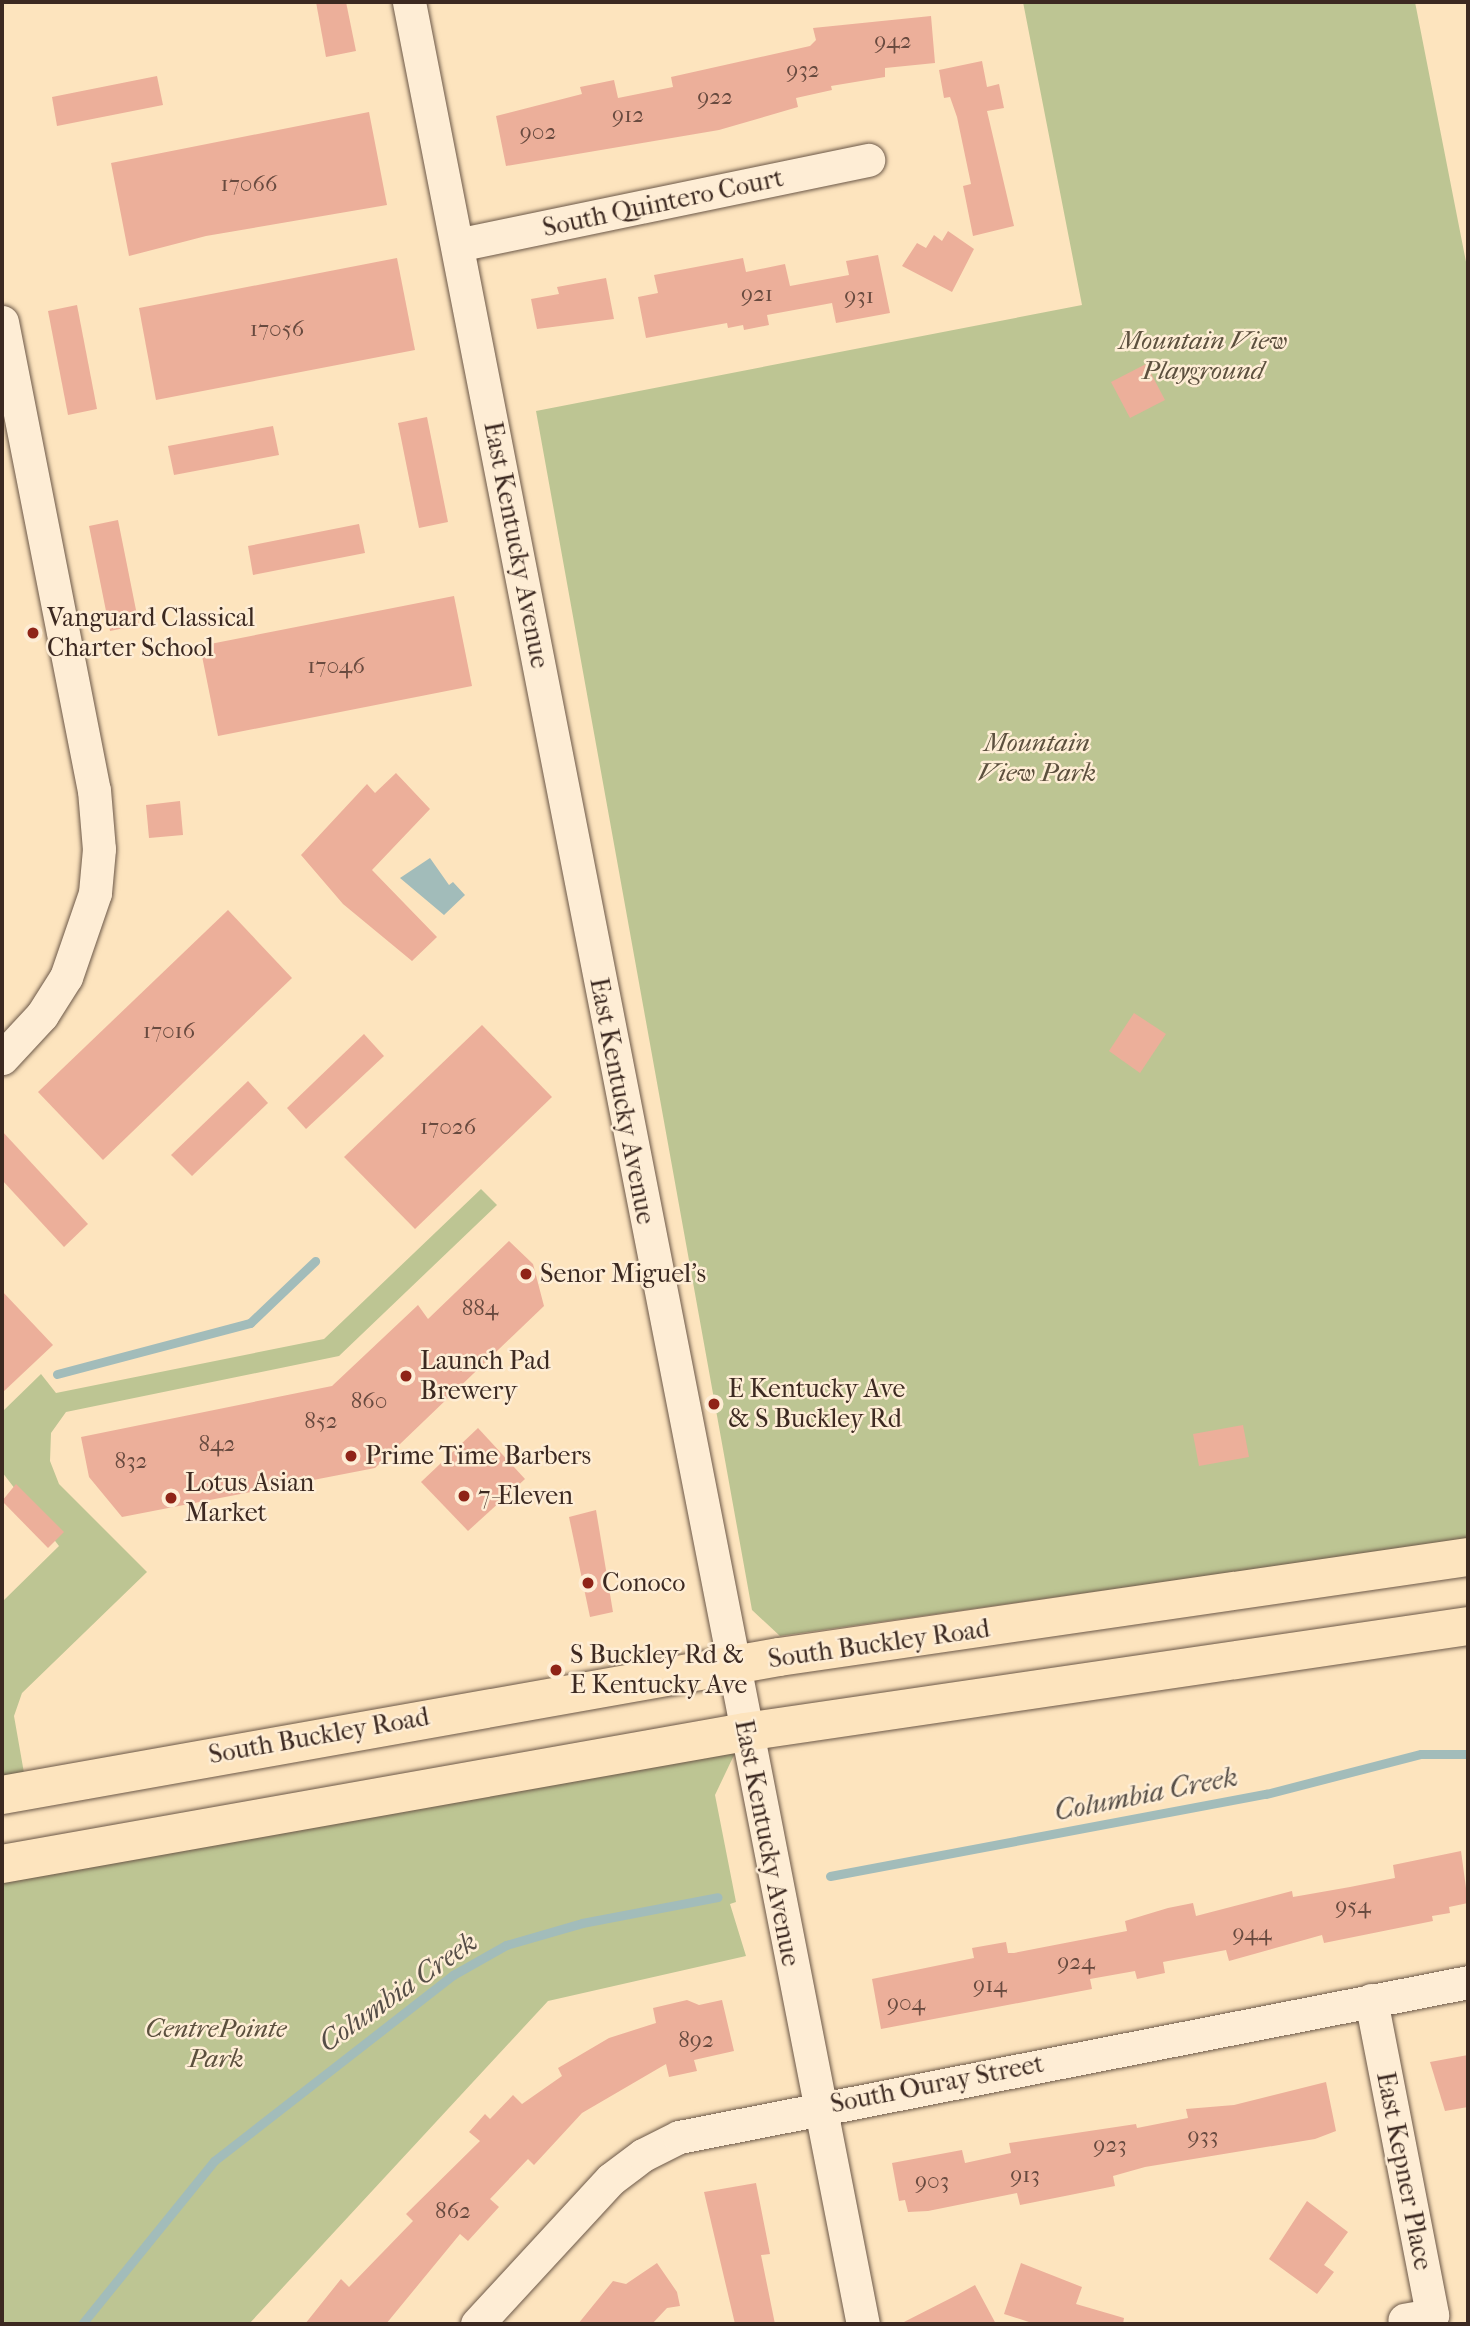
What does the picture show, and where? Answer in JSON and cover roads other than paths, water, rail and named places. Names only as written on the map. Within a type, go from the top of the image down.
[{"type":"main road","name":"South Buckley Road","points":[[2,1795],[733,1666],[1468,1557]]},
{"type":"main road","points":[[2,1864],[745,1732],[1468,1626]]},
{"type":"street","name":"East Kentucky Avenue","points":[[409,2],[745,1732],[863,2324]]},
{"type":"street","name":"South Quintero Court","points":[[457,245],[868,160]]},
{"type":"street","points":[[2,321],[94,790],[99,849],[91,909],[66,977],[42,1015],[2,1058]]},
{"type":"street","name":"South Ouray Street","points":[[477,2324],[611,2179],[643,2155],[679,2137],[819,2107],[1468,1982]]},
{"type":"street","name":"East Kepner Place","points":[[1371,2000],[1432,2315],[1404,2320]]},
{"type":"water","points":[[430,858],[449,885],[453,882],[465,895],[444,915],[400,878]]},
{"type":"waterway","points":[[57,1374],[250,1323],[315,1261]]},
{"type":"waterway","name":"Columbia Creek","points":[[830,1876],[1266,1794],[1421,1754],[1468,1754]]},
{"type":"waterway","name":"Columbia Creek","points":[[82,2324],[214,2161],[453,1975],[506,1945],[582,1923],[718,1897]]},
{"type":"place","name":"Vanguard Classical Charter School","points":[[33,633]]},
{"type":"place","name":"Senor Miguel's","points":[[526,1274]]},
{"type":"place","name":"Launch Pad Brewery","points":[[406,1376]]},
{"type":"place","name":"E Kentucky Ave & S Buckley Rd","points":[[714,1404]]},
{"type":"place","name":"Prime Time Barbers","points":[[351,1456]]},
{"type":"place","name":"7-Eleven","points":[[464,1496]]},
{"type":"place","name":"Lotus Asian Market","points":[[171,1498]]},
{"type":"place","name":"Conoco","points":[[588,1583]]},
{"type":"place","name":"S Buckley Rd & E Kentucky Ave","points":[[556,1670]]},
{"type":"park label","name":"Mountain View Playground","points":[[1203,356]]},
{"type":"park label","name":"Mountain View Park","points":[[1037,758]]},
{"type":"park label","name":"CentrePointe Park","points":[[216,2044]]}]
